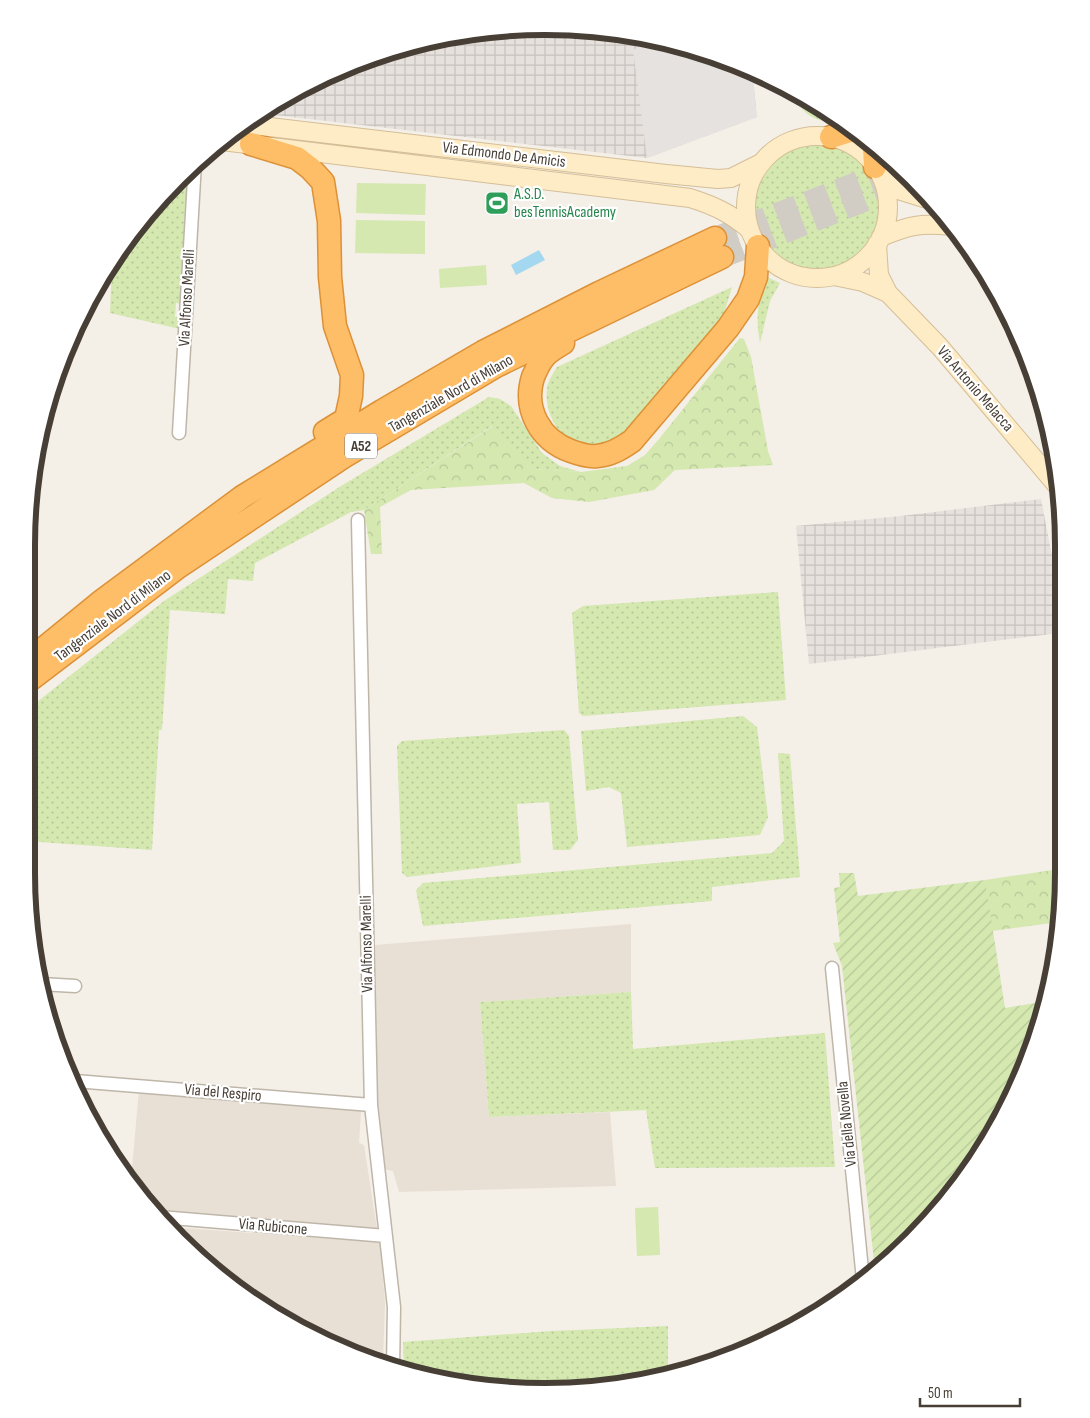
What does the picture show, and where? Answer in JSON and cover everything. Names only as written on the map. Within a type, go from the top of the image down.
[{"type":"highway","points":[[831,137],[845,133]]},
{"type":"highway","points":[[242,497],[246,482],[346,419],[351,396],[352,375],[335,326],[330,277],[328,221],[323,182],[297,158],[247,134]]},
{"type":"highway","points":[[628,301],[618,314],[572,338],[545,356],[536,368],[530,388],[530,406],[535,421],[547,437],[562,448],[579,454],[597,456],[617,451],[632,441],[728,328],[748,299],[756,277],[754,238]]},
{"type":"highway","name":"Tangenziale Nord di Milano","points":[[35,655],[103,600],[242,497],[382,411],[483,352],[599,293],[718,247],[628,301],[496,366],[343,457],[178,567],[35,676]]},
{"type":"main road","name":"Via Edmondo De Amicis","points":[[247,134],[718,179],[731,178],[761,163]]},
{"type":"main road","name":"Via Edmondo De Amicis","points":[[247,134],[560,182],[690,198],[715,206],[735,217],[754,238]]},
{"type":"main road","points":[[877,164],[886,192],[888,206],[886,222],[879,240],[870,255],[846,272],[834,276],[810,278],[785,271],[773,263],[754,238],[746,212],[746,199],[749,186],[761,163],[769,155],[789,142],[810,136],[831,137],[855,147],[877,164],[898,190],[916,196]]},
{"type":"main road","points":[[879,240],[901,229],[920,224],[942,225]]},
{"type":"main road","name":"Via Antonio Melacca","points":[[879,240],[879,275],[888,294],[940,347],[1051,479]]},
{"type":"main road","name":"Via Antonio Melacca","points":[[834,276],[863,282],[888,294]]},
{"type":"street","name":"Via Alfonso Marelli","points":[[179,433],[194,175]]},
{"type":"street","name":"Via Alfonso Marelli","points":[[358,520],[371,1105],[394,1307],[394,1360]]},
{"type":"street","name":"Via della Novella","points":[[832,968],[862,1272]]},
{"type":"street","points":[[48,984],[75,986]]},
{"type":"street","name":"Via del Respiro","points":[[80,1081],[371,1105]]},
{"type":"street","name":"Via Rubicone","points":[[170,1218],[386,1236]]},
{"type":"shaded area","points":[[545,35],[612,39],[677,52],[709,62],[753,80],[757,117],[647,158],[272,115],[319,88],[381,62],[413,52],[446,45],[478,39],[512,36]]},
{"type":"shaded area","points":[[644,45],[677,52],[709,62],[753,80],[757,117],[647,158],[633,50]]},
{"type":"shaded area","points":[[1041,499],[1055,571],[1055,633],[809,664],[796,526],[901,516]]},
{"type":"shaded area","points":[[631,924],[631,992],[480,1002],[489,1117],[610,1112],[616,1186],[399,1192],[393,1171],[383,1169],[372,1049],[369,952],[375,945]]},
{"type":"shaded area","points":[[139,1090],[361,1111],[359,1143],[364,1145],[377,1229],[163,1210],[132,1171]]},
{"type":"shaded area","points":[[178,1228],[380,1242],[385,1303],[383,1357],[350,1344],[290,1315],[235,1278]]},
{"type":"green space","points":[[794,100],[828,121],[810,116]]},
{"type":"green space","points":[[817,143],[830,144],[842,148],[862,162],[876,182],[880,194],[880,220],[876,232],[862,252],[842,266],[830,270],[817,271],[804,270],[792,266],[772,252],[758,232],[754,220],[753,207],[754,194],[758,182],[772,162],[792,148],[804,144]]},
{"type":"green space","points":[[190,179],[184,304],[176,303],[175,317],[183,318],[180,329],[110,313],[111,277],[140,235]]},
{"type":"green space","points":[[357,183],[426,184],[425,215],[356,213]]},
{"type":"green space","points":[[356,220],[425,221],[425,254],[355,253]]},
{"type":"green space","points":[[486,265],[487,285],[440,288],[439,269]]},
{"type":"green space","points":[[767,277],[780,283],[770,301],[760,343],[758,309]]},
{"type":"green space","points":[[732,287],[723,317],[617,443],[592,446],[579,445],[571,441],[558,428],[549,411],[547,402],[548,384],[557,367]]},
{"type":"green space","points":[[740,338],[744,339],[751,357],[768,451],[773,465],[675,470],[654,490],[589,502],[552,498],[524,483],[411,490],[380,507],[382,554],[371,554],[364,510],[493,426],[531,469],[581,472],[627,466],[645,455]]},
{"type":"green space","points":[[489,397],[500,399],[511,406],[542,453],[560,466],[581,472],[531,469],[492,426],[364,510],[351,512],[255,563],[253,581],[228,579],[225,614],[170,610],[162,730],[159,730],[152,850],[35,842],[35,704],[164,601],[341,486]]},
{"type":"green space","points":[[778,592],[786,700],[583,716],[579,713],[572,613],[583,606]]},
{"type":"green space","points":[[743,716],[757,727],[768,817],[760,835],[627,847],[621,793],[609,787],[586,791],[581,731]]},
{"type":"green space","points":[[564,730],[569,736],[578,840],[570,850],[553,850],[549,802],[517,804],[521,863],[407,877],[402,873],[397,746],[402,741]]},
{"type":"green space","points":[[778,753],[790,754],[800,877],[712,887],[712,901],[423,926],[416,890],[423,883],[772,853],[784,841]]},
{"type":"green space","points":[[1055,870],[1053,923],[992,931],[985,880]]},
{"type":"green space","points":[[839,873],[854,873],[858,896],[985,880],[1005,1008],[1039,1002],[1016,1068],[987,1128],[950,1183],[906,1234],[874,1262],[842,966],[833,943],[840,942],[834,888],[840,887]]},
{"type":"green space","points":[[631,992],[633,1049],[825,1033],[835,1167],[655,1168],[646,1110],[489,1117],[480,1002]]},
{"type":"green space","points":[[658,1207],[660,1255],[637,1256],[635,1208]]},
{"type":"green space","points":[[668,1326],[668,1368],[612,1379],[545,1383],[478,1379],[404,1363],[403,1342],[552,1331]]},
{"type":"water","points":[[539,250],[545,260],[516,275],[511,265]]},
{"type":"tunnel","points":[[715,238],[890,170]]},
{"type":"tunnel","points":[[722,257],[906,184]]},
{"type":"place","name":"A.S.D. besTennisAcademy","points":[[497,203]]}]
